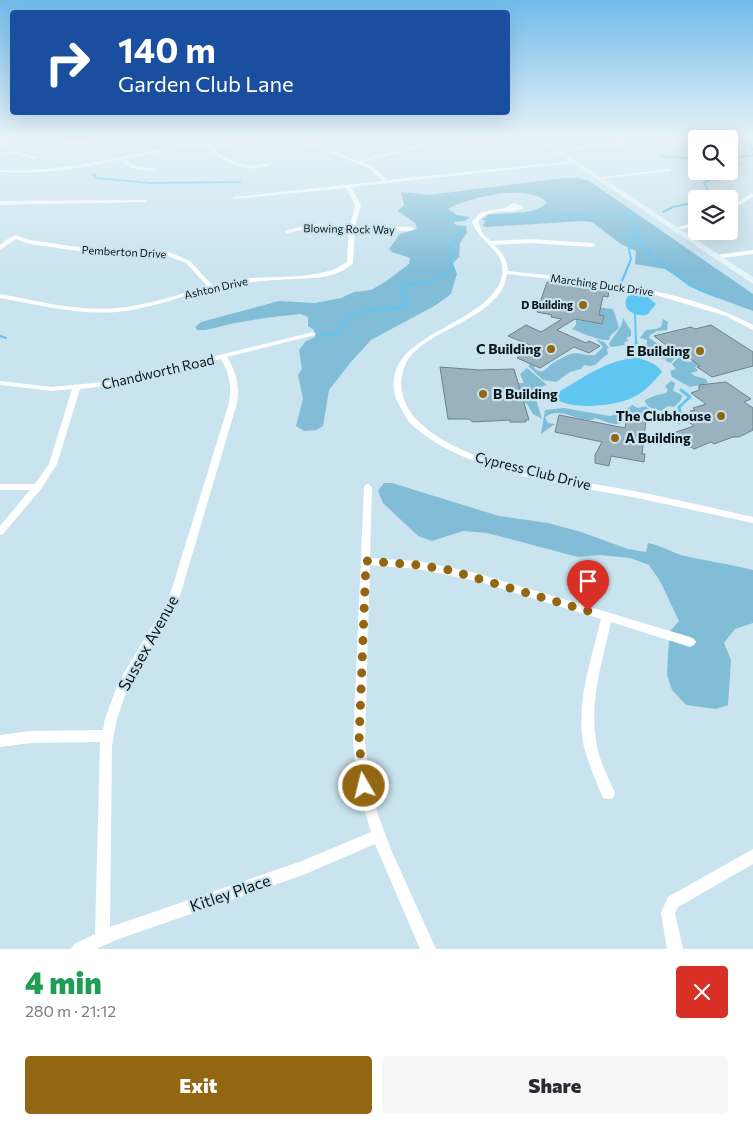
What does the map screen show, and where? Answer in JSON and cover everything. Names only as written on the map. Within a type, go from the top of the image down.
[{"type":"main road","points":[[601,180],[753,281]]},
{"type":"street","points":[[234,198],[403,180]]},
{"type":"street","name":"Ashton Drive","points":[[0,296],[70,308],[106,310],[153,304],[211,287],[252,279],[318,276],[341,270],[348,265],[351,259],[352,227],[358,204],[348,186]]},
{"type":"street","points":[[738,204],[753,195]]},
{"type":"street","points":[[0,203],[145,201]]},
{"type":"street","points":[[505,272],[499,253],[479,232],[476,218],[487,212],[509,209]]},
{"type":"street","name":"Blowing Rock Way","points":[[287,231],[313,226],[411,229]]},
{"type":"street","points":[[674,229],[688,226]]},
{"type":"street","name":"Pemberton Drive","points":[[0,248],[16,237],[29,242],[92,251],[169,254],[188,262],[211,287]]},
{"type":"street","points":[[491,243],[530,241],[593,245]]},
{"type":"street","points":[[716,257],[753,252]]},
{"type":"street","name":"Marching Duck Drive","points":[[505,272],[653,292],[728,315],[753,328]]},
{"type":"street","name":"Cypress Club Drive","points":[[505,272],[496,294],[486,306],[417,348],[406,358],[397,383],[398,394],[405,413],[416,426],[430,437],[451,448],[505,467],[753,520]]},
{"type":"street","name":"Chandworth Road","points":[[0,383],[35,388],[76,388],[134,379],[313,334]]},
{"type":"street","name":"Sussex Avenue","points":[[102,938],[107,736],[110,719],[122,688],[163,620],[182,578],[233,403],[234,375],[223,356]]},
{"type":"street","points":[[0,532],[18,513],[53,464],[76,388]]},
{"type":"street","points":[[0,487],[38,487]]},
{"type":"street","points":[[368,487],[359,742],[362,776],[366,796],[380,835],[428,949]]},
{"type":"street","points":[[366,561],[410,564],[449,570],[690,642]]},
{"type":"street","points":[[607,617],[588,700],[586,720],[591,753],[608,793]]},
{"type":"street","points":[[0,741],[31,737],[107,736]]},
{"type":"street","name":"Kitley Place","points":[[79,949],[102,938],[303,868],[380,835]]},
{"type":"street","points":[[676,949],[668,913],[673,902],[753,856]]},
{"type":"shaded area","points":[[546,180],[588,180],[753,294],[753,311],[699,291],[665,269],[635,264],[636,251],[621,244],[592,222],[483,226],[487,215],[536,210],[547,202],[538,196],[526,193],[513,193],[470,200],[448,209],[457,215],[470,217],[465,221],[454,222],[456,225],[466,226],[467,233],[460,243],[459,257],[453,263],[457,274],[451,294],[436,305],[371,340],[329,390],[323,426],[316,430],[304,431],[296,426],[303,399],[298,375],[302,369],[299,350],[306,341],[315,337],[314,330],[308,326],[308,317],[301,314],[276,317],[202,330],[197,330],[195,327],[201,322],[279,301],[315,303],[341,298],[354,292],[371,290],[409,264],[410,258],[392,252],[389,249],[400,234],[417,229],[415,223],[398,211],[404,205],[401,192],[429,195]]},
{"type":"shaded area","points":[[634,294],[648,297],[656,304],[647,315],[637,315],[627,308],[626,301],[628,296]]},
{"type":"shaded area","points":[[596,307],[613,309],[619,328],[610,336],[609,340],[596,338],[572,329],[576,325],[576,320],[602,324],[604,316],[594,314]]},
{"type":"shaded area","points":[[623,318],[631,331],[631,336],[626,338],[629,341],[624,342],[625,345],[611,347],[609,344],[623,322]]},
{"type":"shaded area","points":[[663,319],[668,322],[667,330],[657,331],[650,335],[649,338],[664,348],[677,348],[680,350],[673,350],[680,356],[671,363],[666,361],[666,359],[653,357],[646,350],[647,340],[640,338],[646,330],[661,327]]},
{"type":"shaded area","points":[[596,339],[604,342],[609,348],[607,349],[608,354],[595,365],[584,365],[581,369],[570,372],[556,382],[543,380],[528,366],[531,364],[537,370],[542,371],[571,354],[595,355],[603,347]]},
{"type":"shaded area","points":[[636,358],[654,364],[662,372],[637,396],[624,401],[592,406],[571,405],[555,398],[557,393],[605,366],[626,359]]},
{"type":"shaded area","points":[[678,358],[683,358],[687,362],[695,361],[699,365],[695,367],[698,371],[691,373],[706,379],[708,383],[690,387],[672,377],[670,371],[676,369],[672,364]]},
{"type":"shaded area","points":[[527,368],[547,385],[526,395],[523,395],[521,390],[509,390],[508,383],[524,383],[520,374]]},
{"type":"shaded area","points":[[671,381],[675,383],[673,391],[682,395],[681,400],[674,407],[668,406],[661,411],[647,405],[645,400],[666,393],[668,390],[665,386]]},
{"type":"shaded area","points":[[523,396],[532,396],[536,399],[542,419],[533,414],[527,404],[511,398],[523,398]]},
{"type":"shaded area","points":[[632,405],[638,408],[646,406],[650,410],[646,411],[646,415],[653,421],[643,416],[632,415],[625,417],[624,422],[613,424],[595,418],[585,420],[556,413],[545,417],[548,423],[555,424],[541,434],[545,410],[564,408],[610,416],[623,412]]},
{"type":"shaded area","points":[[384,483],[392,483],[499,516],[548,523],[581,532],[628,549],[646,552],[648,543],[685,556],[753,570],[753,623],[735,629],[724,643],[731,660],[728,705],[716,709],[686,705],[672,690],[667,675],[670,631],[679,621],[660,581],[649,565],[630,558],[600,555],[578,557],[487,533],[463,531],[432,541],[418,536],[383,503],[378,491]]},
{"type":"building","points":[[547,282],[609,290],[608,297],[603,296],[599,315],[604,316],[602,324],[575,319],[557,330],[586,343],[589,341],[600,346],[589,353],[574,347],[540,368],[517,358],[535,347],[508,336],[526,325],[541,332],[562,319],[537,312]]},
{"type":"building","name":"E Building","points":[[711,325],[753,352],[753,366],[712,377],[670,344],[666,345],[654,336],[691,327],[695,329]]},
{"type":"building","name":"B Building","points":[[440,367],[479,370],[514,369],[529,420],[525,420],[526,422],[510,422],[510,420],[473,422],[469,419],[448,419]]},
{"type":"building","name":"The Clubhouse","points":[[726,382],[751,399],[744,402],[753,408],[753,430],[739,437],[733,437],[714,444],[711,442],[694,449],[684,447],[673,439],[675,438],[673,436],[676,435],[673,433],[694,426],[686,420],[697,416],[690,411],[695,410],[693,408],[706,404],[691,393],[699,390],[699,385]]},
{"type":"building","name":"A Building","points":[[559,415],[625,428],[627,416],[646,420],[642,454],[645,454],[644,462],[611,456],[609,466],[595,463],[595,455],[602,442],[555,432]]},
{"type":"waterway","points":[[121,180],[150,183],[240,182]]},
{"type":"waterway","points":[[708,190],[704,183],[709,180]]},
{"type":"waterway","points":[[663,212],[673,207],[688,204]]},
{"type":"waterway","points":[[421,210],[466,219]]},
{"type":"waterway","points":[[483,219],[614,213],[633,214]]},
{"type":"waterway","points":[[630,215],[628,216],[632,224],[640,229],[638,233]]},
{"type":"waterway","points":[[319,334],[337,335],[345,321],[359,313],[408,305],[401,289],[404,284],[428,283],[451,270],[453,268],[450,261],[452,256],[448,248],[463,229]]},
{"type":"waterway","points":[[622,281],[631,259],[629,249],[633,243],[630,238],[638,233]]},
{"type":"waterway","points":[[638,233],[639,240],[653,257],[689,285],[718,297]]},
{"type":"waterway","points":[[635,313],[636,343]]},
{"type":"waterway","points":[[0,336],[6,338]]},
{"type":"waterway","points":[[636,342],[639,359]]},
{"type":"waterway","points":[[679,423],[675,418],[680,412],[679,407],[690,397],[681,390]]},
{"type":"place","name":"D Building","points":[[583,305]]},
{"type":"place","name":"C Building","points":[[551,349]]},
{"type":"place","name":"E Building","points":[[700,351]]},
{"type":"place","name":"B Building","points":[[483,394]]},
{"type":"place","name":"The Clubhouse","points":[[721,416]]},
{"type":"place","name":"A Building","points":[[615,438]]},
{"type":"route","points":[[364,786],[359,742],[366,561],[418,565],[449,570],[588,611]]}]
